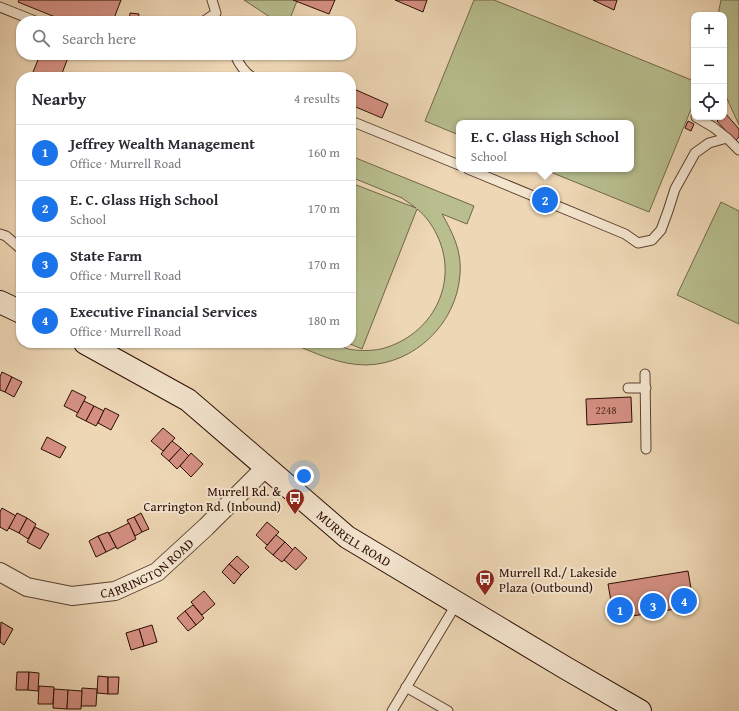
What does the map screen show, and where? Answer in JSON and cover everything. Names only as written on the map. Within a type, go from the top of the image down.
[{"type":"street","points":[[0,302],[16,310]]},
{"type":"street","name":"MURRELL ROAD","points":[[94,348],[188,400],[347,537],[640,711]]},
{"type":"street","name":"CARRINGTON ROAD","points":[[0,572],[26,587],[72,596],[115,591],[157,572],[206,527],[266,467]]},
{"type":"lane","points":[[212,0],[218,16]]},
{"type":"lane","points":[[0,6],[23,16]]},
{"type":"lane","points":[[238,60],[246,72]]},
{"type":"lane","points":[[701,120],[727,138],[739,150]]},
{"type":"lane","points":[[356,123],[456,164]]},
{"type":"lane","points":[[475,172],[625,234],[638,242],[652,240],[661,230],[675,189],[695,153],[709,143],[727,138]]},
{"type":"lane","points":[[0,234],[6,236],[16,245]]},
{"type":"lane","points":[[645,374],[646,449]]},
{"type":"lane","points":[[628,388],[646,388]]},
{"type":"lane","points":[[392,711],[457,603]]},
{"type":"lane","points":[[406,687],[448,711]]},
{"type":"green space","points":[[244,0],[297,1],[291,16],[268,16]]},
{"type":"green space","points":[[474,0],[494,0],[691,80],[691,109],[649,212],[550,172],[634,172],[634,120],[456,120],[456,134],[425,121]]},
{"type":"green space","points":[[721,0],[739,0],[739,125],[727,99],[727,12],[719,12]]},
{"type":"green space","points":[[356,158],[474,206],[467,224],[442,214],[456,243],[460,258],[460,274],[457,292],[451,309],[442,324],[430,338],[416,349],[401,357],[384,363],[366,365],[346,363],[303,348],[345,348],[356,350],[381,349],[399,342],[414,332],[427,320],[437,305],[443,289],[445,271],[443,253],[433,228],[417,209],[362,349],[356,346],[356,185],[416,208],[402,198],[356,179]]},
{"type":"green space","points":[[721,202],[739,211],[739,324],[677,295]]},
{"type":"building","points":[[19,0],[121,0],[115,16],[53,16],[18,2]]},
{"type":"building","points":[[293,0],[335,0],[329,14]]},
{"type":"building","points":[[395,0],[427,0],[423,12]]},
{"type":"building","points":[[593,0],[617,0],[614,10]]},
{"type":"building","points":[[130,13],[139,14],[139,16],[130,16]]},
{"type":"building","points":[[38,60],[67,60],[63,72],[33,72]]},
{"type":"building","points":[[356,90],[388,104],[382,118],[356,107]]},
{"type":"building","points":[[727,115],[739,129],[739,137],[735,141],[717,121],[727,120]]},
{"type":"building","points":[[688,121],[694,124],[691,131],[685,128]]},
{"type":"building","points":[[2,372],[12,377],[5,392],[0,390],[0,377]]},
{"type":"building","points":[[12,377],[22,382],[14,397],[5,392]]},
{"type":"building","points":[[72,390],[86,397],[78,413],[64,406]]},
{"type":"building","points":[[631,397],[632,422],[587,425],[586,399]]},
{"type":"building","points":[[84,401],[94,406],[86,421],[76,416]]},
{"type":"building","points":[[94,406],[104,411],[96,426],[86,421]]},
{"type":"building","points":[[105,408],[119,415],[111,430],[98,423]]},
{"type":"building","points":[[163,428],[175,438],[163,451],[151,441]]},
{"type":"building","points":[[47,437],[66,447],[60,458],[41,449]]},
{"type":"building","points":[[172,441],[181,448],[169,461],[161,454]]},
{"type":"building","points":[[181,448],[189,456],[177,469],[169,461]]},
{"type":"building","points":[[191,453],[203,464],[191,477],[180,466]]},
{"type":"building","points":[[2,508],[16,516],[7,531],[0,527],[0,512]]},
{"type":"building","points":[[17,513],[27,518],[19,533],[9,528]]},
{"type":"building","points":[[141,513],[149,529],[142,532],[134,517]]},
{"type":"building","points":[[134,517],[142,532],[135,536],[127,520]]},
{"type":"building","points":[[27,518],[36,524],[28,539],[19,533]]},
{"type":"building","points":[[267,522],[279,532],[267,545],[256,535]]},
{"type":"building","points":[[129,523],[136,539],[117,549],[109,533]]},
{"type":"building","points":[[35,527],[49,534],[40,549],[27,542]]},
{"type":"building","points":[[108,532],[116,547],[106,552],[98,536]]},
{"type":"building","points":[[276,535],[285,542],[273,555],[265,548]]},
{"type":"building","points":[[98,536],[106,552],[96,557],[89,541]]},
{"type":"building","points":[[285,542],[293,550],[282,562],[273,555]]},
{"type":"building","points":[[295,547],[307,558],[296,570],[284,560]]},
{"type":"building","points":[[237,556],[249,567],[241,575],[229,564]]},
{"type":"building","points":[[229,564],[241,575],[234,584],[222,572]]},
{"type":"building","points":[[688,571],[694,606],[614,619],[608,584]]},
{"type":"building","points":[[204,591],[215,604],[202,615],[191,602]]},
{"type":"building","points":[[193,605],[204,618],[196,625],[185,611]]},
{"type":"building","points":[[185,611],[196,625],[188,631],[177,618]]},
{"type":"building","points":[[1,622],[13,629],[4,645],[0,642]]},
{"type":"building","points":[[152,625],[157,642],[144,646],[139,629]]},
{"type":"building","points":[[139,629],[144,646],[131,650],[126,633]]},
{"type":"building","points":[[17,672],[29,672],[28,690],[16,690]]},
{"type":"building","points":[[29,672],[39,673],[38,691],[28,690]]},
{"type":"building","points":[[98,676],[108,677],[108,694],[97,693]]},
{"type":"building","points":[[108,677],[119,677],[118,694],[108,694]]},
{"type":"building","points":[[39,686],[54,687],[53,704],[38,704]]},
{"type":"building","points":[[82,688],[97,689],[96,706],[81,706]]},
{"type":"building","points":[[54,689],[68,690],[67,709],[53,708]]},
{"type":"building","points":[[68,690],[82,691],[81,709],[67,709]]},
{"type":"place","name":"E. C. Glass High School","points":[[545,200]]},
{"type":"place","name":"Murrell Rd. & Carrington Rd. (Inbound)","points":[[295,515]]},
{"type":"place","name":"Murrell Rd./ Lakeside Plaza (Outbound)","points":[[485,596]]},
{"type":"place","name":"Executive Financial Services","points":[[684,601]]},
{"type":"place","name":"State Farm","points":[[653,606]]},
{"type":"place","name":"Jeffrey Wealth Management","points":[[620,610]]}]
